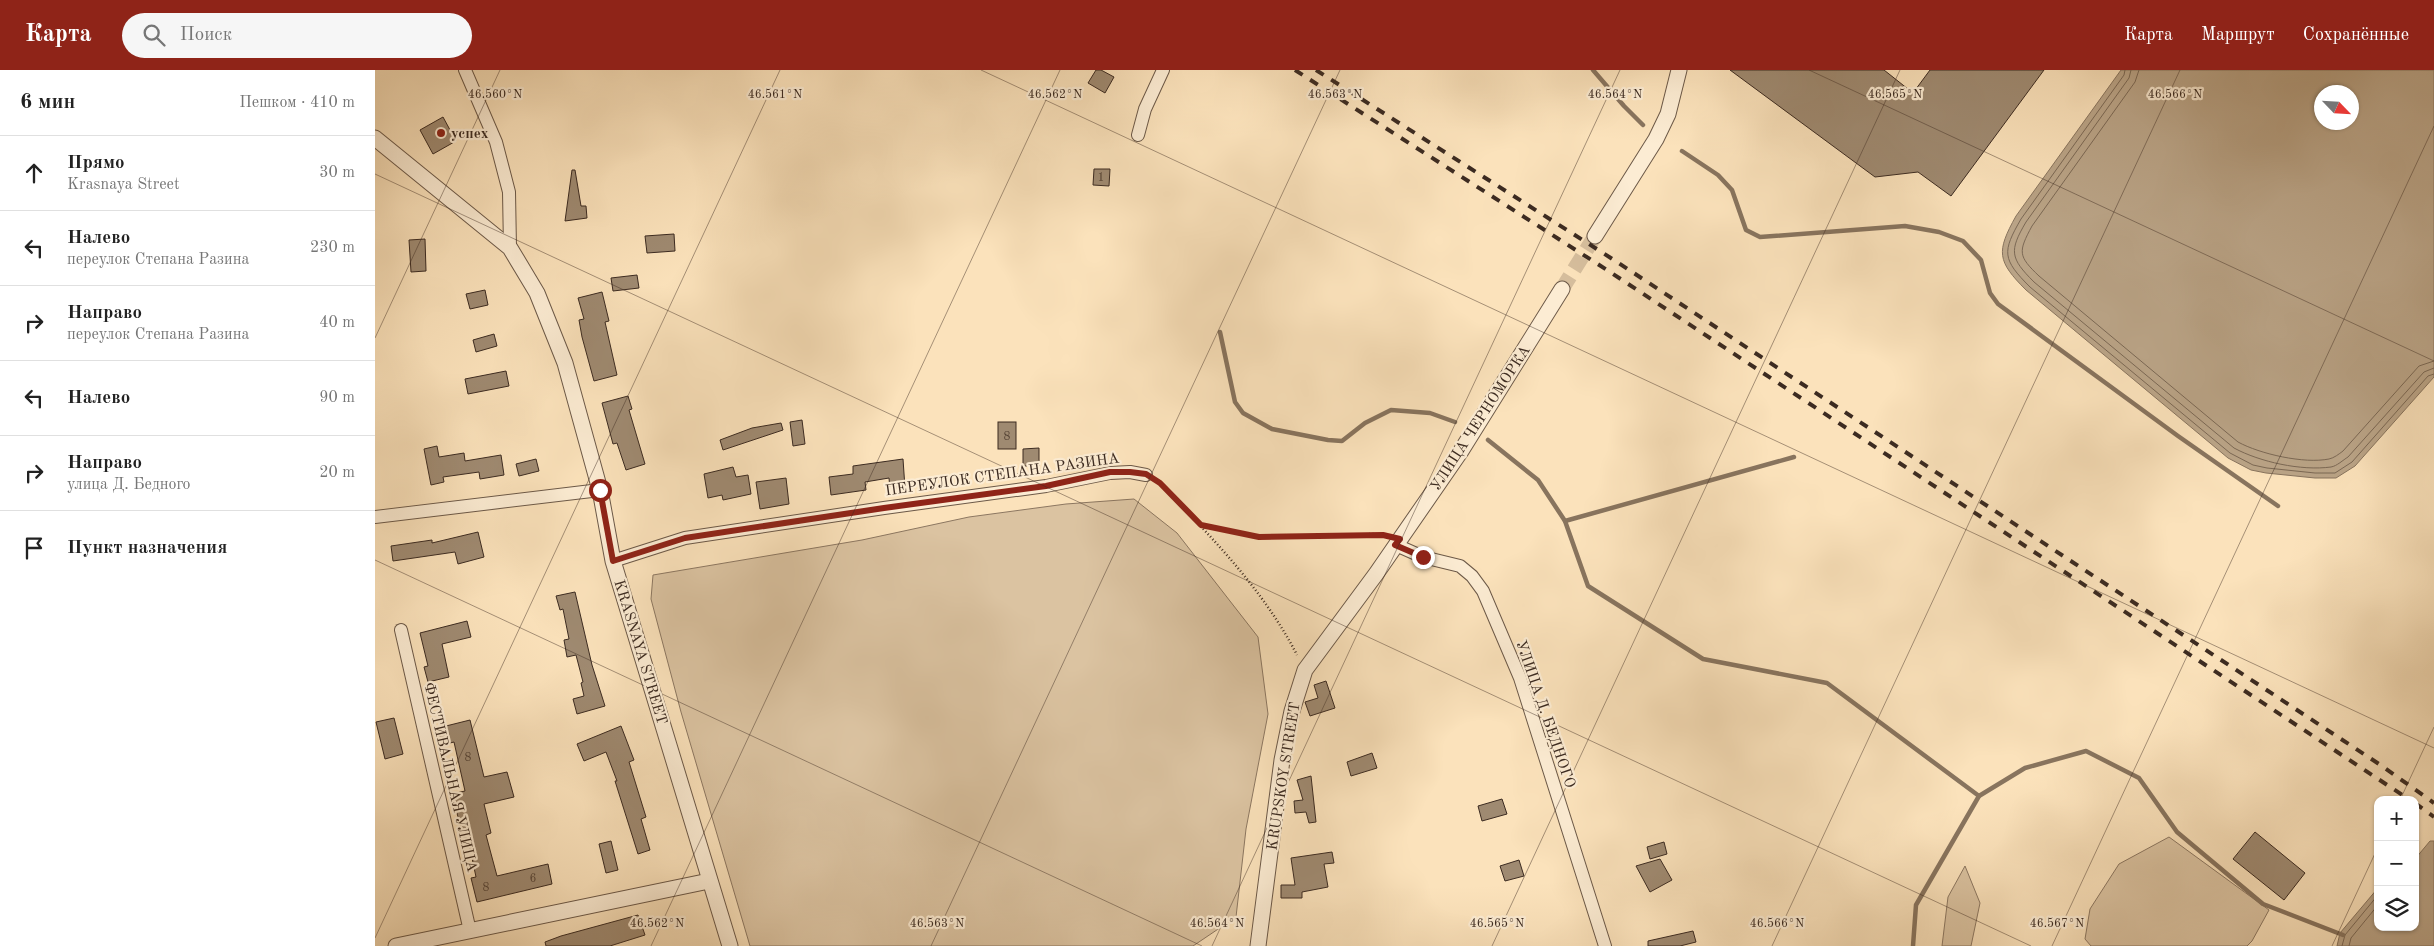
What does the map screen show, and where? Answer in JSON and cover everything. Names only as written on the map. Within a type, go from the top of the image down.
[{"type":"street","name":"KRASNAYA STREET","points":[[465,70],[496,142],[505,175],[509,192],[510,248]]},
{"type":"street","points":[[1138,134],[1145,109],[1163,70]]},
{"type":"street","points":[[1595,236],[1656,140],[1668,114],[1679,70]]},
{"type":"street","name":"KRASNAYA STREET","points":[[375,138],[510,248],[537,293],[565,363],[600,490],[613,561],[730,946]]},
{"type":"street","name":"УЛИЦА ЧЕРНОМОРКА","points":[[1398,542],[1461,451],[1562,289]]},
{"type":"street","name":"ПЕРЕУЛОК СТЕПАНА РАЗИНА","points":[[613,561],[685,538],[1046,486],[1110,472],[1146,474]]},
{"type":"street","points":[[375,517],[600,490]]},
{"type":"street","name":"KRUPSKOY STREET","points":[[1258,946],[1282,760],[1291,711],[1305,670],[1398,542]]},
{"type":"street","name":"УЛИЦА Д. БЕДНОГО","points":[[1398,542],[1423,557],[1460,566],[1472,576],[1483,591],[1520,678],[1605,946]]},
{"type":"street","name":"ФЕСТИВАЛЬНАЯ УЛИЦА","points":[[401,630],[470,931]]},
{"type":"street","points":[[396,946],[709,881]]},
{"type":"path","points":[[1146,474],[1160,483],[1201,525],[1270,610],[1305,670]]},
{"type":"path","points":[[1201,525],[1259,537],[1373,534],[1398,542]]},
{"type":"shaded area","points":[[1134,499],[1177,533],[1258,637],[1268,714],[1246,829],[1236,917],[1193,946],[750,946],[681,712],[651,599],[653,575],[862,540],[969,517],[1066,504]]},
{"type":"shaded area","points":[[2169,837],[2269,910],[2252,941],[2247,946],[2091,946],[2085,939],[2090,909],[2119,864]]},
{"type":"shaded area","points":[[1965,866],[1980,903],[1971,946],[1942,946],[1948,897]]},
{"type":"water","points":[[2121,70],[2434,70],[2434,377],[2355,466],[2336,478],[2266,473],[2251,470],[2228,458],[2016,280],[2009,271],[2003,256],[2003,248],[2009,228]]},
{"type":"water","points":[[2430,841],[2434,841],[2434,946],[2337,946],[2340,933],[2374,893],[2374,931],[2419,931],[2419,854]]},
{"type":"building","points":[[1096,70],[1101,70],[1114,77],[1105,93],[1088,83]]},
{"type":"building","points":[[1730,70],[1884,70],[1913,93],[1930,70],[2044,70],[1951,196],[1918,172],[1875,177]]},
{"type":"building","points":[[443,117],[456,141],[433,154],[420,130]]},
{"type":"building","points":[[1094,169],[1110,169],[1109,186],[1093,185]]},
{"type":"building","points":[[572,170],[575,170],[581,206],[586,206],[587,218],[565,221]]},
{"type":"building","points":[[674,234],[675,251],[647,253],[645,236]]},
{"type":"building","points":[[425,239],[426,271],[411,272],[409,240]]},
{"type":"building","points":[[637,275],[639,288],[613,291],[611,278]]},
{"type":"building","points":[[485,290],[488,305],[470,309],[466,294]]},
{"type":"building","points":[[602,292],[609,321],[605,322],[617,375],[594,381],[582,337],[579,320],[584,319],[578,298]]},
{"type":"building","points":[[494,334],[497,346],[476,352],[473,340]]},
{"type":"building","points":[[506,371],[509,386],[468,394],[465,379]]},
{"type":"building","points":[[628,396],[632,409],[629,410],[645,464],[626,470],[617,443],[613,444],[602,403]]},
{"type":"building","points":[[802,420],[805,444],[793,446],[790,422]]},
{"type":"building","points":[[998,422],[1016,422],[1016,449],[998,449]]},
{"type":"building","points":[[781,423],[783,430],[723,450],[720,440],[752,428]]},
{"type":"building","points":[[437,446],[439,457],[464,453],[465,461],[501,455],[504,475],[480,479],[479,472],[443,477],[444,482],[431,485],[424,449]]},
{"type":"building","points":[[1039,448],[1039,466],[1023,466],[1023,449]]},
{"type":"building","points":[[536,459],[539,471],[519,476],[516,464]]},
{"type":"building","points":[[903,459],[905,488],[890,490],[889,478],[865,482],[866,490],[831,495],[829,477],[853,474],[853,466]]},
{"type":"building","points":[[733,467],[736,477],[748,475],[751,494],[723,500],[722,495],[708,498],[704,474]]},
{"type":"building","points":[[786,478],[789,504],[760,509],[756,482]]},
{"type":"building","points":[[478,532],[484,557],[458,564],[455,552],[393,561],[391,546],[432,540],[432,543]]},
{"type":"building","points":[[575,592],[592,665],[605,706],[577,714],[573,699],[584,696],[581,683],[583,682],[576,655],[567,657],[564,640],[569,639],[563,609],[560,610],[556,596]]},
{"type":"building","points":[[467,621],[471,637],[442,644],[449,677],[428,682],[424,667],[428,666],[420,633]]},
{"type":"building","points":[[1326,681],[1335,708],[1310,716],[1305,702],[1318,698],[1314,685]]},
{"type":"building","points":[[394,718],[403,754],[385,759],[376,722]]},
{"type":"building","points":[[470,720],[484,777],[507,772],[514,797],[484,804],[491,833],[486,835],[497,876],[548,864],[552,884],[477,902],[471,878],[476,877],[468,839],[464,840],[452,794],[465,791],[454,742],[442,745],[438,728]]},
{"type":"building","points":[[621,726],[634,760],[629,762],[646,817],[641,819],[650,850],[638,854],[615,781],[617,781],[606,752],[584,761],[577,744]]},
{"type":"building","points":[[1372,753],[1377,768],[1351,776],[1347,762]]},
{"type":"building","points":[[1311,776],[1316,822],[1309,823],[1306,812],[1295,813],[1294,801],[1303,800],[1297,780]]},
{"type":"building","points":[[1502,799],[1507,814],[1482,821],[1478,806]]},
{"type":"building","points":[[2255,832],[2305,873],[2284,900],[2233,859]]},
{"type":"building","points":[[611,841],[618,870],[606,873],[599,844]]},
{"type":"building","points":[[1664,842],[1667,854],[1650,859],[1647,847]]},
{"type":"building","points":[[1332,852],[1334,863],[1324,864],[1328,887],[1302,892],[1302,898],[1281,898],[1281,885],[1295,885],[1291,858]]},
{"type":"building","points":[[1660,859],[1672,880],[1650,892],[1636,866]]},
{"type":"building","points":[[1519,860],[1524,876],[1505,881],[1500,866]]},
{"type":"building","points":[[638,915],[645,935],[610,946],[546,946],[545,942],[561,936]]},
{"type":"building","points":[[1693,931],[1696,942],[1680,946],[1648,946],[1648,941]]},
{"type":"waterway","points":[[1593,70],[1643,125]]},
{"type":"waterway","points":[[1682,151],[1718,175],[1732,190],[1746,230],[1760,237],[1905,226],[1939,232],[1963,241],[1981,260],[1990,293],[1998,304],[2178,436],[2278,506]]},
{"type":"waterway","points":[[1220,332],[1235,402],[1243,413],[1272,429],[1342,441],[1365,423],[1391,410],[1430,413],[1455,422]]},
{"type":"waterway","points":[[1488,440],[1538,480],[1565,521],[1588,586],[1703,659],[1827,683],[1979,796]]},
{"type":"waterway","points":[[1565,521],[1794,457]]},
{"type":"waterway","points":[[1913,946],[1916,905],[1979,796],[2025,768],[2086,751],[2139,778],[2177,832],[2263,904],[2343,935]]},
{"type":"tunnel","points":[[1562,289],[1595,236]]},
{"type":"railway","points":[[1295,70],[1607,270],[2404,796]]},
{"type":"railway","points":[[1316,70],[1614,260],[2382,766],[2434,803]]},
{"type":"railway","points":[[2419,806],[2434,817]]},
{"type":"place","name":"успех","points":[[441,133]]},
{"type":"route","points":[[600,490],[613,561],[685,538],[1046,486],[1110,472],[1146,474],[1160,483],[1201,525],[1259,537],[1383,535],[1400,539],[1395,545],[1423,557]]}]
